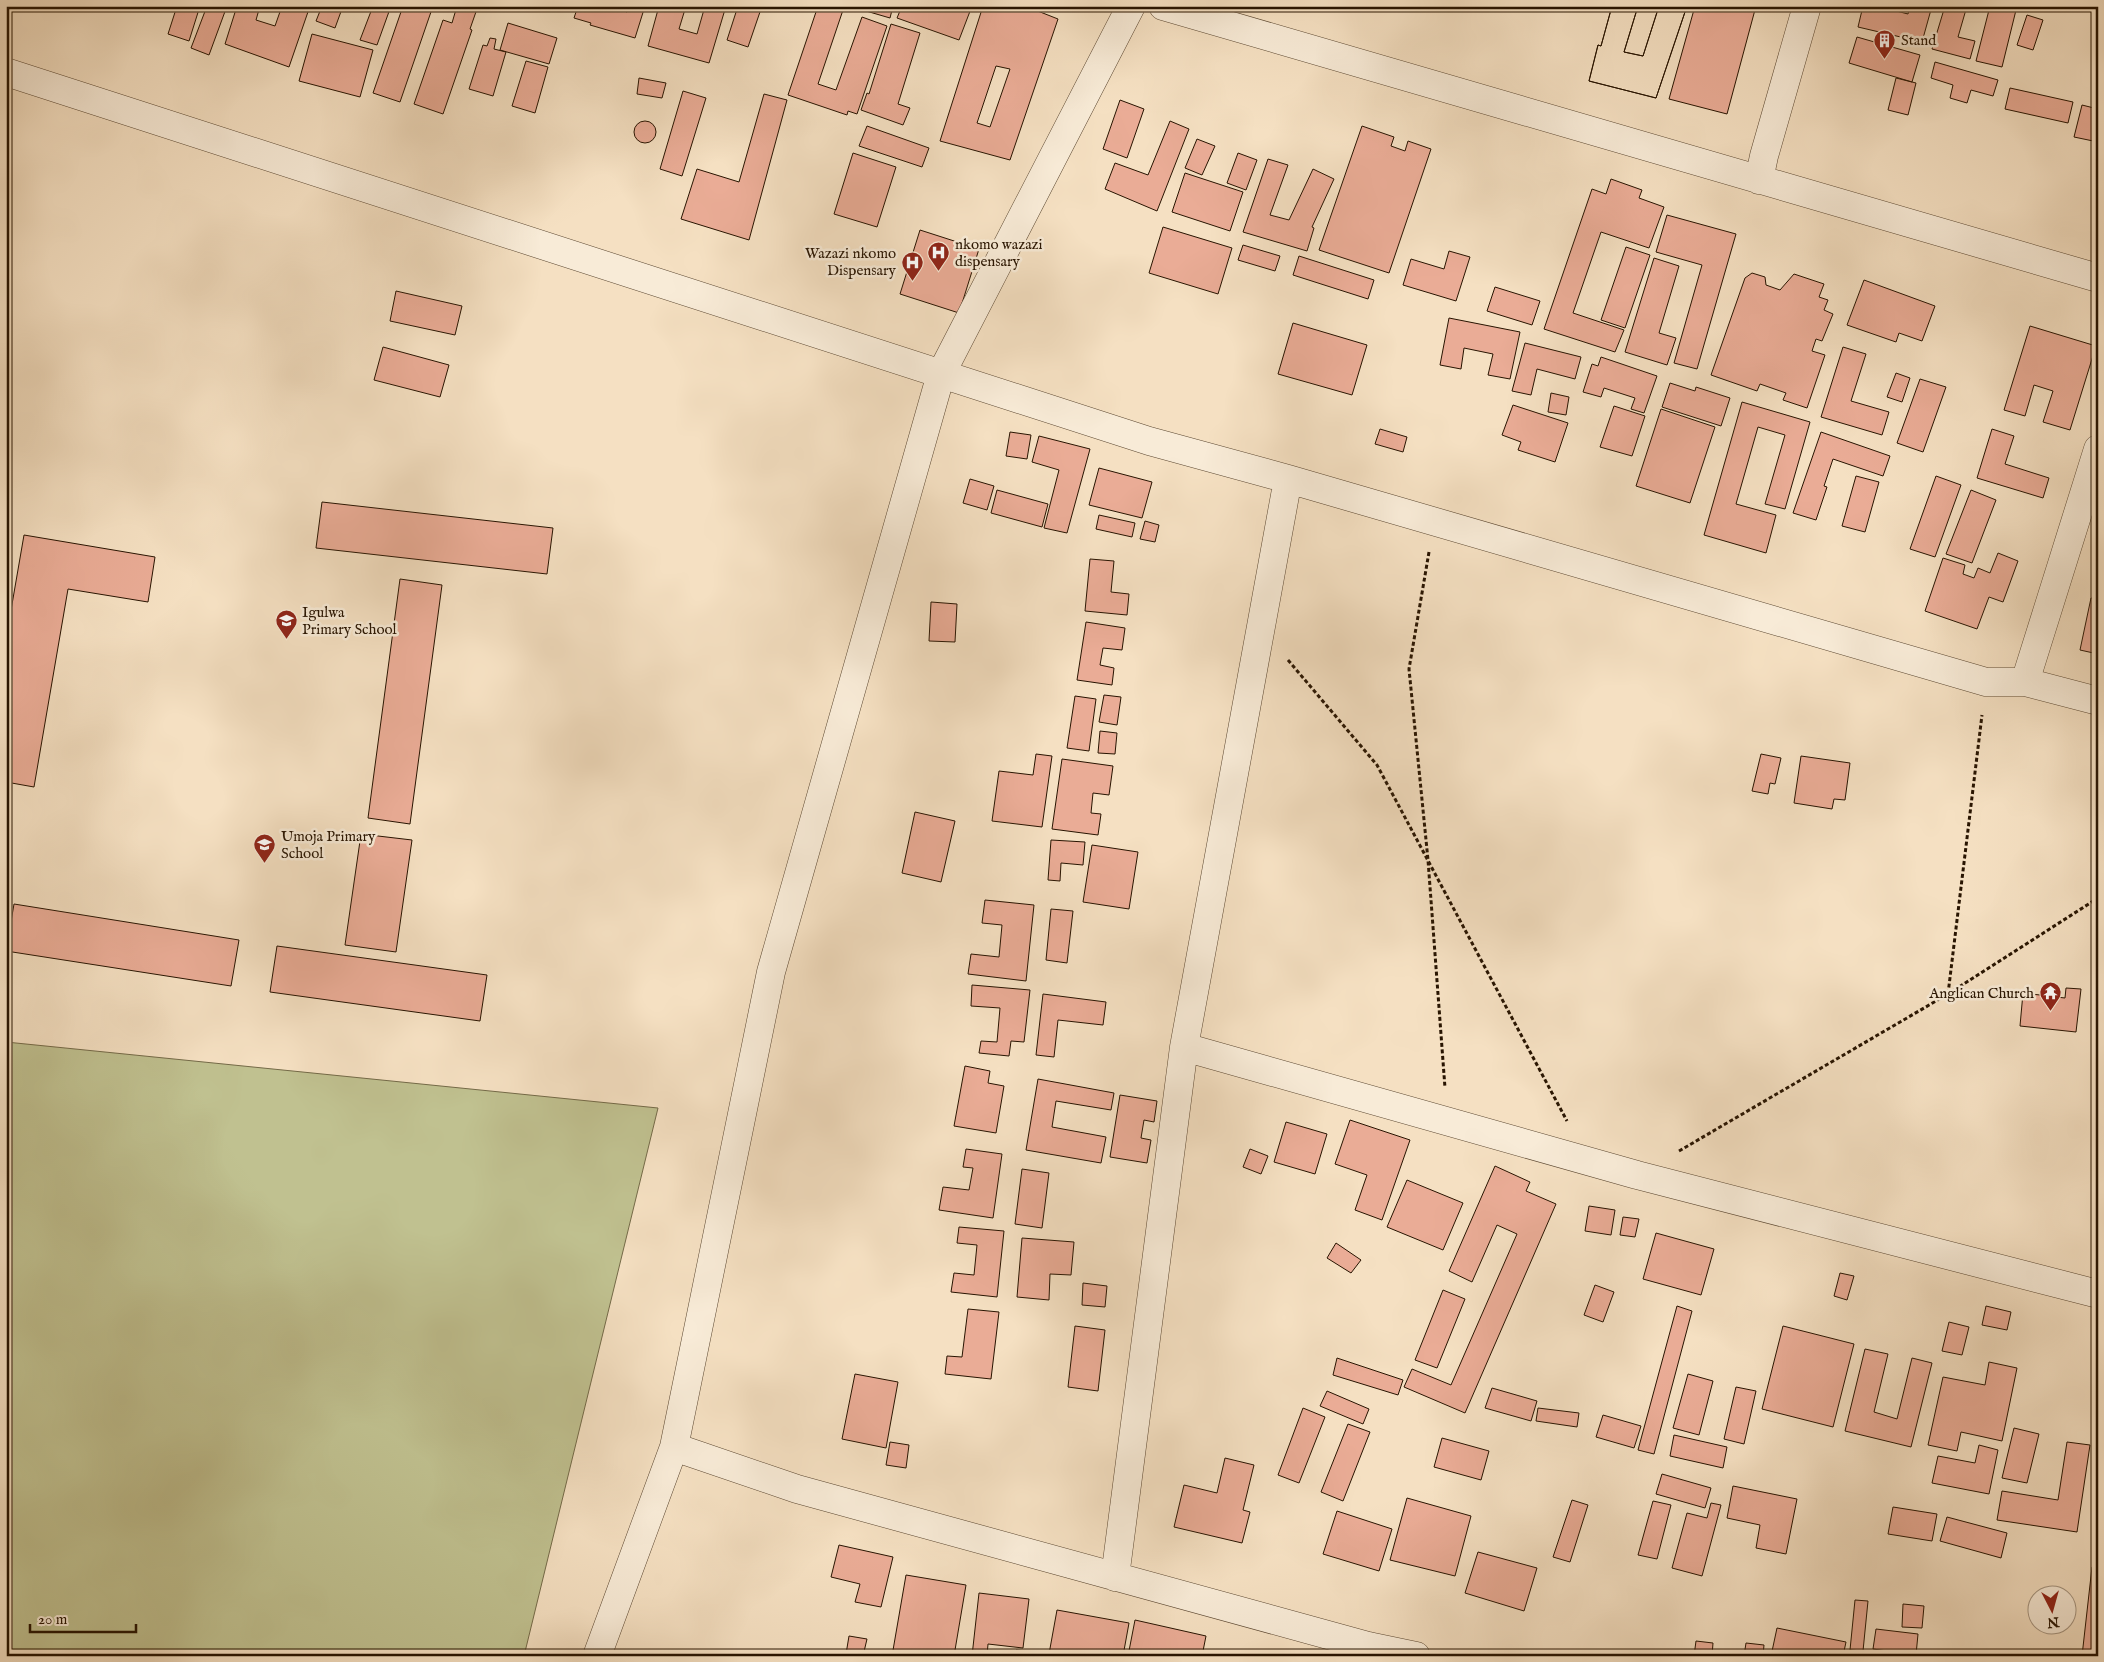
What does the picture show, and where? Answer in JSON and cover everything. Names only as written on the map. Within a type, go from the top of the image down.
[{"type":"street","points":[[597,1656],[674,1447],[772,972],[941,374],[1131,6]]},
{"type":"street","points":[[1163,6],[2098,278]]},
{"type":"street","points":[[1760,180],[1764,156],[1807,6]]},
{"type":"street","points":[[6,72],[1149,441],[1288,479],[1986,682],[2025,682],[2098,701]]},
{"type":"street","points":[[2025,682],[2098,448]]},
{"type":"street","points":[[1115,1577],[1184,1047],[1288,479]]},
{"type":"street","points":[[1184,1047],[1638,1175],[2098,1294]]},
{"type":"street","points":[[674,1447],[798,1489],[1368,1646],[1416,1656]]},
{"type":"path","points":[[1434,522],[1409,670],[1428,860],[1447,1121]]},
{"type":"path","points":[[1261,628],[1377,765],[1588,1161]]},
{"type":"path","points":[[1948,994],[1986,682]]},
{"type":"path","points":[[1638,1175],[1948,994],[2098,898]]},
{"type":"green space","points":[[6,1042],[658,1108],[524,1656],[6,1656]]},
{"type":"building","points":[[177,6],[200,6],[189,41],[168,34]]},
{"type":"building","points":[[207,6],[227,6],[209,55],[191,48]]},
{"type":"building","points":[[237,6],[260,6],[256,20],[275,26],[282,6],[310,6],[289,67],[225,44]]},
{"type":"building","points":[[322,6],[343,6],[335,28],[316,21]]},
{"type":"building","points":[[373,6],[391,6],[377,45],[360,40]]},
{"type":"building","points":[[403,6],[433,6],[400,102],[373,93]]},
{"type":"building","points":[[457,6],[478,6],[470,29],[472,30],[443,114],[414,104],[443,20],[452,23]]},
{"type":"building","points":[[578,6],[609,6],[627,12],[629,6],[645,6],[635,38],[590,25],[591,23],[574,18]]},
{"type":"building","points":[[659,6],[686,6],[679,29],[697,34],[705,6],[726,6],[709,63],[648,46]]},
{"type":"building","points":[[738,6],[762,6],[748,47],[727,40]]},
{"type":"building","points":[[818,6],[833,6],[843,10],[818,84],[836,90],[862,17],[887,26],[857,114],[848,111],[847,115],[788,95]]},
{"type":"building","points":[[849,6],[893,6],[890,18]]},
{"type":"building","points":[[902,6],[972,6],[959,40],[897,18]]},
{"type":"building","points":[[983,6],[1025,6],[1058,19],[1010,160],[940,141]],"holes":[[[996,66],[1010,69],[990,127],[977,123]]]},
{"type":"building","points":[[1612,6],[1638,6],[1624,52],[1643,56],[1659,6],[1687,6],[1656,98],[1589,81],[1598,45],[1601,46]]},
{"type":"building","points":[[1612,6],[1638,6],[1624,52],[1643,56],[1659,6],[1687,6],[1656,98],[1589,81],[1598,45],[1601,46]]},
{"type":"building","points":[[1695,6],[1756,6],[1727,114],[1669,99]]},
{"type":"building","points":[[1863,6],[1877,6],[1908,14],[1910,6],[1932,6],[1922,42],[1858,27]]},
{"type":"building","points":[[1945,6],[1967,6],[1958,37],[1975,41],[1970,59],[1932,49]]},
{"type":"building","points":[[1990,6],[2017,6],[2002,67],[1976,61]]},
{"type":"building","points":[[2027,15],[2043,20],[2033,50],[2017,45]]},
{"type":"building","points":[[508,23],[557,38],[549,64],[500,50]]},
{"type":"building","points":[[891,24],[920,33],[898,104],[910,108],[903,125],[861,110],[867,93],[869,94]]},
{"type":"building","points":[[312,34],[373,50],[360,97],[299,81]]},
{"type":"building","name":"Stand","points":[[1857,37],[1920,55],[1912,82],[1849,63]]},
{"type":"building","points":[[490,38],[496,39],[494,49],[506,52],[493,96],[469,89],[483,45],[487,46]]},
{"type":"building","points":[[526,61],[548,67],[535,113],[512,106]]},
{"type":"building","points":[[1935,62],[1998,80],[1993,96],[1971,90],[1967,103],[1950,98],[1953,85],[1931,78]]},
{"type":"building","points":[[639,78],[666,83],[662,98],[637,94]]},
{"type":"building","points":[[1896,78],[1916,83],[1908,115],[1888,110]]},
{"type":"building","points":[[2010,88],[2073,102],[2068,123],[2005,109]]},
{"type":"building","points":[[683,91],[706,98],[682,176],[660,169]]},
{"type":"building","points":[[764,94],[787,100],[749,240],[681,219],[697,169],[739,182]]},
{"type":"building","points":[[1120,100],[1144,109],[1127,158],[1103,149]]},
{"type":"building","points":[[2082,105],[2098,109],[2098,142],[2074,137]]},
{"type":"building","points":[[645,121],[653,124],[656,132],[653,140],[645,143],[637,140],[634,132],[637,124]]},
{"type":"building","points":[[1170,121],[1189,129],[1157,211],[1105,189],[1115,163],[1148,175]]},
{"type":"building","points":[[867,126],[929,148],[922,167],[859,146]]},
{"type":"building","points":[[1362,126],[1394,137],[1391,146],[1405,151],[1408,141],[1431,149],[1389,273],[1319,250]]},
{"type":"building","points":[[1197,139],[1215,146],[1202,175],[1185,168]]},
{"type":"building","points":[[853,153],[896,167],[877,227],[834,214]]},
{"type":"building","points":[[1238,153],[1257,160],[1246,190],[1227,183]]},
{"type":"building","points":[[1268,159],[1288,165],[1270,215],[1289,220],[1313,169],[1334,179],[1312,227],[1314,228],[1307,251],[1243,232]]},
{"type":"building","points":[[1185,173],[1243,192],[1230,231],[1172,212]]},
{"type":"building","points":[[1611,179],[1642,190],[1639,198],[1664,207],[1649,248],[1601,232],[1573,313],[1624,330],[1615,352],[1544,329],[1592,189],[1606,194]]},
{"type":"building","points":[[1667,215],[1736,234],[1697,369],[1674,363],[1702,265],[1656,252]]},
{"type":"building","points":[[1163,227],[1232,248],[1218,294],[1149,273]]},
{"type":"building","name":"nkomo wazazi dispensary","points":[[920,230],[979,249],[959,313],[900,294]]},
{"type":"building","points":[[1243,245],[1280,256],[1275,271],[1238,260]]},
{"type":"building","points":[[1626,247],[1650,255],[1625,328],[1601,320]]},
{"type":"building","points":[[1449,251],[1470,257],[1456,301],[1403,285],[1411,259],[1444,269]]},
{"type":"building","points":[[1299,256],[1374,280],[1368,299],[1293,275]]},
{"type":"building","points":[[1654,258],[1679,266],[1659,333],[1676,338],[1667,365],[1625,352]]},
{"type":"building","points":[[1752,273],[1765,277],[1766,285],[1780,290],[1794,274],[1824,284],[1819,297],[1828,300],[1824,310],[1833,314],[1822,341],[1816,339],[1812,351],[1825,355],[1807,408],[1783,400],[1786,393],[1760,384],[1757,391],[1711,375],[1745,278]]},
{"type":"building","points":[[1864,280],[1935,306],[1922,341],[1899,333],[1896,342],[1847,325]]},
{"type":"building","points":[[1495,287],[1540,301],[1532,325],[1487,311]]},
{"type":"building","points":[[396,291],[462,306],[455,335],[390,321]]},
{"type":"building","points":[[1449,318],[1520,332],[1510,379],[1488,375],[1493,354],[1464,348],[1461,369],[1440,365]]},
{"type":"building","points":[[1293,323],[1367,345],[1352,395],[1278,374]]},
{"type":"building","points":[[2030,326],[2096,346],[2070,430],[2043,422],[2053,391],[2034,385],[2025,416],[2004,410]]},
{"type":"building","points":[[1525,343],[1581,357],[1575,379],[1537,369],[1531,395],[1512,391]]},
{"type":"building","points":[[383,347],[449,365],[440,397],[374,380]]},
{"type":"building","points":[[1843,347],[1866,354],[1851,401],[1889,412],[1882,435],[1821,417]]},
{"type":"building","points":[[1601,357],[1657,376],[1644,413],[1631,409],[1635,398],[1604,388],[1601,397],[1583,392],[1592,364],[1598,366]]},
{"type":"building","points":[[1896,373],[1910,378],[1902,402],[1887,397]]},
{"type":"building","points":[[1920,379],[1946,387],[1923,452],[1897,443]]},
{"type":"building","points":[[1670,383],[1695,391],[1696,387],[1730,398],[1721,426],[1662,407]]},
{"type":"building","points":[[1551,393],[1569,397],[1566,415],[1548,412]]},
{"type":"building","points":[[1742,402],[1810,422],[1785,509],[1765,504],[1785,435],[1758,427],[1736,504],[1776,515],[1766,553],[1704,535]]},
{"type":"building","points":[[1513,405],[1568,423],[1555,462],[1518,450],[1521,442],[1502,435]]},
{"type":"building","points":[[1614,406],[1645,416],[1632,456],[1600,447]]},
{"type":"building","points":[[1661,409],[1715,427],[1690,503],[1636,486]]},
{"type":"building","points":[[1380,429],[1407,437],[1403,452],[1375,444]]},
{"type":"building","points":[[1992,429],[2014,436],[2005,464],[2049,478],[2043,498],[1977,478]]},
{"type":"building","points":[[1010,432],[1031,435],[1027,459],[1006,456]]},
{"type":"building","points":[[1821,432],[1890,456],[1883,476],[1833,459],[1824,486],[1827,487],[1816,520],[1793,513]]},
{"type":"building","points":[[1039,436],[1090,449],[1067,533],[1044,528],[1059,470],[1032,462]]},
{"type":"building","points":[[1099,468],[1152,482],[1142,518],[1089,505]]},
{"type":"building","points":[[1856,476],[1879,482],[1865,532],[1842,526]]},
{"type":"building","points":[[1936,476],[1961,485],[1935,557],[1910,549]]},
{"type":"building","points":[[970,479],[994,486],[987,510],[963,503]]},
{"type":"building","points":[[997,490],[1048,504],[1042,527],[991,513]]},
{"type":"building","points":[[1971,490],[1996,500],[1972,563],[1946,554]]},
{"type":"building","points":[[322,502],[553,528],[547,574],[316,548]]},
{"type":"building","points":[[1099,515],[1135,523],[1132,537],[1096,529]]},
{"type":"building","points":[[1145,521],[1159,525],[1155,542],[1140,539]]},
{"type":"building","points":[[24,535],[155,557],[148,602],[68,589],[34,787],[6,782],[6,639]]},
{"type":"building","points":[[1998,553],[2018,561],[2003,602],[1989,597],[1977,629],[1925,611],[1943,558],[1965,565],[1963,574],[1974,578],[1978,568],[1990,573]]},
{"type":"building","points":[[1090,559],[1114,561],[1111,592],[1129,594],[1127,615],[1085,611]]},
{"type":"building","points":[[400,579],[442,585],[410,824],[368,818]]},
{"type":"building","points":[[2091,598],[2098,599],[2098,654],[2080,650]]},
{"type":"building","points":[[931,602],[957,604],[955,642],[929,641]]},
{"type":"building","points":[[1086,622],[1125,628],[1122,650],[1103,648],[1100,665],[1114,668],[1112,685],[1077,680]]},
{"type":"building","points":[[1104,695],[1121,697],[1117,725],[1099,722]]},
{"type":"building","points":[[1075,696],[1096,699],[1089,751],[1067,748]]},
{"type":"building","points":[[1100,731],[1117,733],[1115,754],[1098,753]]},
{"type":"building","points":[[1036,754],[1052,756],[1042,827],[992,821],[999,771],[1033,775]]},
{"type":"building","points":[[1761,754],[1781,758],[1775,784],[1770,783],[1768,794],[1752,791]]},
{"type":"building","points":[[1801,756],[1850,763],[1845,800],[1834,799],[1832,809],[1794,803]]},
{"type":"building","points":[[1062,759],[1113,766],[1109,795],[1093,793],[1091,813],[1101,814],[1098,835],[1052,829]]},
{"type":"building","points":[[915,812],[955,821],[941,882],[902,873]]},
{"type":"building","points":[[361,834],[412,840],[396,952],[345,945]]},
{"type":"building","points":[[1051,840],[1085,842],[1083,865],[1061,863],[1060,881],[1048,880]]},
{"type":"building","points":[[1092,845],[1138,852],[1129,909],[1083,902]]},
{"type":"building","points":[[985,900],[1034,905],[1026,981],[968,974],[971,954],[999,957],[1002,925],[982,923]]},
{"type":"building","points":[[14,904],[239,940],[231,986],[6,951]]},
{"type":"building","points":[[1051,909],[1073,911],[1067,963],[1046,960]]},
{"type":"building","points":[[277,946],[487,975],[480,1021],[270,992]]},
{"type":"building","points":[[972,985],[1030,990],[1024,1042],[1011,1041],[1009,1056],[979,1053],[981,1041],[997,1042],[1000,1008],[971,1006]]},
{"type":"building","name":"Anglican Church","points":[[2066,988],[2081,989],[2076,1032],[2020,1026],[2023,993],[2065,998]]},
{"type":"building","points":[[1043,994],[1106,1002],[1103,1025],[1058,1020],[1054,1057],[1036,1055]]},
{"type":"building","points":[[965,1066],[990,1071],[988,1083],[1004,1086],[996,1133],[954,1126]]},
{"type":"building","points":[[1038,1079],[1114,1093],[1111,1110],[1056,1101],[1052,1127],[1106,1137],[1101,1163],[1026,1150]]},
{"type":"building","points":[[1120,1095],[1157,1101],[1154,1122],[1144,1120],[1141,1138],[1151,1140],[1147,1163],[1110,1157]]},
{"type":"building","points":[[1350,1120],[1410,1140],[1382,1220],[1355,1210],[1367,1175],[1335,1164]]},
{"type":"building","points":[[1286,1122],[1327,1134],[1315,1174],[1274,1162]]},
{"type":"building","points":[[966,1149],[1002,1154],[993,1218],[939,1210],[943,1187],[969,1190],[973,1168],[963,1167]]},
{"type":"building","points":[[1250,1149],[1268,1156],[1261,1174],[1243,1167]]},
{"type":"building","points":[[1495,1166],[1530,1182],[1526,1191],[1556,1204],[1465,1413],[1404,1387],[1412,1369],[1451,1385],[1517,1234],[1497,1225],[1472,1282],[1449,1271]]},
{"type":"building","points":[[1022,1169],[1049,1173],[1042,1228],[1015,1224]]},
{"type":"building","points":[[1407,1180],[1463,1203],[1443,1250],[1387,1227]]},
{"type":"building","points":[[1589,1206],[1615,1210],[1611,1235],[1585,1231]]},
{"type":"building","points":[[1623,1217],[1639,1219],[1635,1237],[1620,1235]]},
{"type":"building","points":[[959,1227],[1004,1231],[997,1297],[951,1292],[954,1273],[974,1275],[977,1245],[957,1243]]},
{"type":"building","points":[[1656,1233],[1714,1249],[1701,1295],[1643,1279]]},
{"type":"building","points":[[1022,1238],[1074,1242],[1071,1275],[1050,1274],[1049,1300],[1017,1297]]},
{"type":"building","points":[[1336,1243],[1361,1260],[1351,1273],[1327,1258]]},
{"type":"building","points":[[1840,1273],[1854,1276],[1847,1300],[1834,1296]]},
{"type":"building","points":[[1083,1283],[1107,1286],[1105,1307],[1082,1305]]},
{"type":"building","points":[[1595,1285],[1614,1292],[1603,1322],[1584,1315]]},
{"type":"building","points":[[1443,1290],[1465,1299],[1437,1368],[1415,1360]]},
{"type":"building","points":[[1677,1306],[1692,1311],[1654,1454],[1638,1450]]},
{"type":"building","points":[[1986,1306],[2011,1312],[2007,1330],[1982,1325]]},
{"type":"building","points":[[968,1309],[999,1312],[991,1379],[945,1374],[947,1356],[962,1357]]},
{"type":"building","points":[[1949,1322],[1969,1327],[1962,1355],[1942,1351]]},
{"type":"building","points":[[1075,1326],[1105,1330],[1098,1391],[1068,1387]]},
{"type":"building","points":[[1783,1326],[1854,1344],[1833,1427],[1762,1409]]},
{"type":"building","points":[[1865,1349],[1888,1354],[1874,1412],[1897,1419],[1912,1358],[1932,1363],[1911,1447],[1845,1431]]},
{"type":"building","points":[[1337,1358],[1403,1380],[1398,1395],[1333,1375]]},
{"type":"building","points":[[1989,1362],[2017,1368],[2002,1441],[1961,1432],[1957,1451],[1928,1445],[1943,1377],[1985,1385]]},
{"type":"building","points":[[855,1374],[898,1382],[886,1448],[842,1439]]},
{"type":"building","points":[[1688,1374],[1713,1381],[1699,1435],[1673,1428]]},
{"type":"building","points":[[1736,1387],[1756,1391],[1744,1444],[1724,1439]]},
{"type":"building","points":[[1492,1388],[1537,1401],[1531,1421],[1485,1408]]},
{"type":"building","points":[[1327,1391],[1369,1409],[1363,1424],[1320,1406]]},
{"type":"building","points":[[1303,1408],[1325,1417],[1299,1483],[1278,1475]]},
{"type":"building","points":[[1538,1408],[1579,1413],[1577,1427],[1536,1421]]},
{"type":"building","points":[[1603,1415],[1641,1426],[1634,1448],[1596,1437]]},
{"type":"building","points":[[1348,1424],[1370,1432],[1343,1501],[1321,1492]]},
{"type":"building","points":[[2014,1428],[2039,1434],[2027,1483],[2002,1478]]},
{"type":"building","points":[[1674,1435],[1727,1447],[1723,1468],[1670,1456]]},
{"type":"building","points":[[1442,1438],[1489,1451],[1481,1480],[1434,1467]]},
{"type":"building","points":[[890,1442],[909,1445],[906,1468],[886,1465]]},
{"type":"building","points":[[2067,1442],[2090,1445],[2077,1532],[1997,1520],[2002,1491],[2058,1500]]},
{"type":"building","points":[[1979,1445],[1998,1450],[1989,1494],[1932,1483],[1938,1456],[1975,1463]]},
{"type":"building","points":[[1225,1458],[1254,1465],[1243,1510],[1250,1512],[1242,1543],[1174,1527],[1184,1485],[1217,1493]]},
{"type":"building","points":[[1662,1474],[1711,1488],[1705,1508],[1656,1494]]},
{"type":"building","points":[[1733,1486],[1797,1499],[1786,1554],[1756,1548],[1760,1525],[1727,1518]]},
{"type":"building","points":[[1407,1498],[1471,1516],[1455,1576],[1390,1560]]},
{"type":"building","points":[[1572,1500],[1588,1505],[1570,1562],[1553,1557]]},
{"type":"building","points":[[1653,1501],[1671,1505],[1657,1559],[1638,1555]]},
{"type":"building","points":[[1711,1503],[1721,1505],[1702,1576],[1672,1568],[1687,1513],[1707,1518]]},
{"type":"building","points":[[1893,1507],[1937,1514],[1932,1541],[1888,1534]]},
{"type":"building","points":[[1337,1511],[1392,1529],[1379,1571],[1323,1554]]},
{"type":"building","points":[[1947,1517],[2007,1533],[2001,1558],[1940,1541]]},
{"type":"building","points":[[839,1545],[893,1557],[881,1607],[855,1602],[860,1584],[831,1577]]},
{"type":"building","points":[[1478,1552],[1537,1568],[1524,1611],[1465,1593]]},
{"type":"building","points":[[2092,1567],[2098,1568],[2098,1656],[2082,1656]]},
{"type":"building","points":[[906,1575],[966,1585],[954,1656],[892,1656]]},
{"type":"building","points":[[979,1593],[1029,1599],[1023,1648],[988,1644],[987,1656],[972,1656]]},
{"type":"building","points":[[1855,1600],[1868,1601],[1863,1651],[1850,1650]]},
{"type":"building","points":[[1903,1604],[1924,1606],[1922,1628],[1902,1627]]},
{"type":"building","points":[[1057,1610],[1129,1623],[1123,1656],[1049,1654]]},
{"type":"building","points":[[1135,1620],[1206,1636],[1202,1656],[1128,1656]]},
{"type":"building","points":[[1777,1628],[1846,1642],[1843,1656],[1771,1656]]},
{"type":"building","points":[[1876,1629],[1918,1634],[1916,1655],[1873,1649]]},
{"type":"building","points":[[849,1636],[867,1639],[863,1656],[846,1654]]},
{"type":"building","points":[[1696,1641],[1713,1643],[1712,1656],[1694,1656]]},
{"type":"building","points":[[1746,1643],[1764,1645],[1763,1656],[1744,1656]]},
{"type":"building","points":[[1016,1650],[1037,1652],[1037,1656],[1015,1656]]},
{"type":"building","points":[[2022,1651],[2054,1653],[2054,1656],[2022,1656]]},
{"type":"place","name":"Stand","points":[[1885,59]]},
{"type":"place","name":"nkomo wazazi dispensary","points":[[939,272]]},
{"type":"place","name":"Wazazi nkomo Dispensary","points":[[912,281]]},
{"type":"place","name":"Igulwa Primary School","points":[[286,640]]},
{"type":"place","name":"Umoja Primary School","points":[[265,864]]},
{"type":"place","name":"Anglican Church","points":[[2050,1012]]}]
